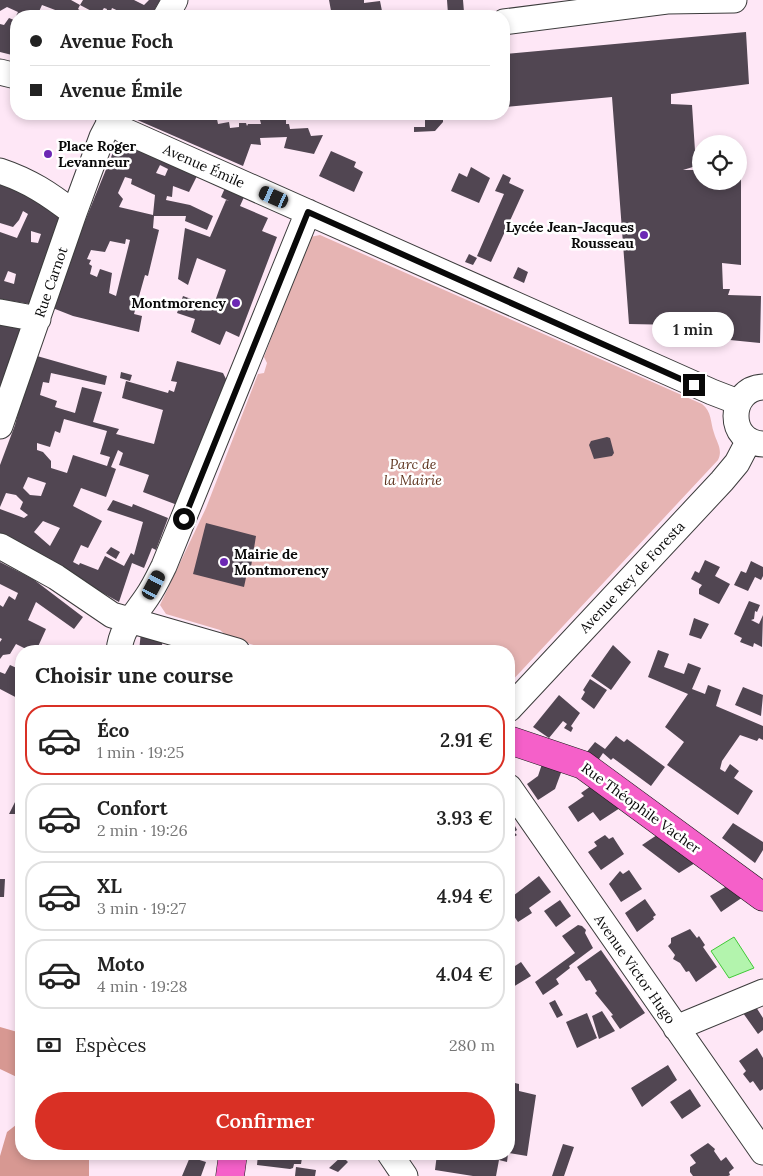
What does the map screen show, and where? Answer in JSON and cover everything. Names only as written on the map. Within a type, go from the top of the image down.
[{"type":"main road","name":"Rue Théophile Vacher","points":[[515,742],[583,765],[763,897]]},
{"type":"main road","points":[[230,1176],[232,1160]]},
{"type":"street","points":[[510,21],[667,1],[734,0]]},
{"type":"street","name":"Avenue Émile","points":[[109,121],[123,130],[738,402]]},
{"type":"street","name":"Rue Carnot","points":[[0,426],[74,213],[109,121]]},
{"type":"street","points":[[0,171],[26,180],[74,213]]},
{"type":"street","points":[[120,645],[129,619],[148,596],[164,566],[308,212]]},
{"type":"street","points":[[0,312],[38,319]]},
{"type":"street","points":[[756,442],[742,435],[735,420],[738,402],[751,390],[763,387]]},
{"type":"street","name":"Avenue Rey de Foresta","points":[[515,703],[756,442]]},
{"type":"street","points":[[0,546],[56,577],[112,615],[217,645]]},
{"type":"street","name":"Avenue Victor Hugo","points":[[515,796],[763,1152]]},
{"type":"street","points":[[676,1028],[763,992]]},
{"type":"street","points":[[394,1160],[406,1176]]},
{"type":"green space","name":"Parc de la Mairie","points":[[320,235],[702,404],[709,414],[720,450],[718,460],[515,678],[515,645],[254,645],[228,637],[220,630],[166,614],[160,605],[206,508],[258,374],[264,373],[267,363],[264,357],[310,237]]},
{"type":"shaded area","points":[[734,937],[754,968],[729,978],[711,951]]},
{"type":"shaded area","points":[[0,1027],[15,1031],[15,1076],[0,1069]]},
{"type":"shaded area","points":[[15,1126],[15,1160],[89,1160],[89,1176],[0,1176],[0,1156],[7,1132]]},
{"type":"building","points":[[0,0],[71,0],[80,5],[78,9],[80,10],[55,10],[42,5],[40,10],[14,10],[7,7],[0,11]]},
{"type":"building","points":[[83,0],[134,0],[144,5],[149,0],[160,0],[154,10],[116,10],[112,8],[111,10],[107,10],[104,8],[103,10],[90,10],[80,5]]},
{"type":"building","points":[[329,0],[364,0],[364,3],[380,1],[382,10],[331,10]]},
{"type":"building","points":[[447,0],[463,0],[464,10],[448,10]]},
{"type":"building","points":[[9,18],[10,54],[0,52],[0,24],[4,25]]},
{"type":"building","points":[[746,32],[749,84],[671,94],[671,104],[692,105],[694,135],[692,135],[692,167],[683,170],[692,170],[692,190],[741,190],[741,265],[722,263],[723,289],[730,289],[728,295],[761,296],[760,343],[720,339],[719,315],[681,313],[679,325],[629,324],[612,97],[510,106],[510,53]]},
{"type":"building","points":[[137,120],[217,120],[218,124],[229,122],[230,128],[239,127],[239,123],[246,123],[247,126],[248,124],[261,124],[260,120],[286,120],[286,124],[289,124],[290,129],[308,128],[311,136],[323,135],[314,154],[284,148],[287,137],[260,138],[261,145],[251,144],[243,166]]},
{"type":"building","points":[[425,120],[443,120],[443,122],[435,131],[414,132],[414,127],[425,127]]},
{"type":"building","points":[[124,143],[197,176],[189,192],[173,186],[172,197],[167,196],[166,200],[190,205],[213,216],[207,230],[185,221],[186,216],[154,216],[153,228],[159,230],[148,276],[145,275],[134,314],[142,316],[139,332],[73,316],[50,307],[116,145]],"holes":[[[160,165],[168,169],[165,176],[156,173]],[[125,177],[132,179],[131,184],[155,195],[153,215],[119,207],[123,199],[118,193]],[[126,239],[130,240],[116,296],[109,293],[112,273],[100,269],[97,277],[90,274],[92,266],[89,264],[91,260],[87,259],[91,250],[105,252],[110,241],[125,244]]]},
{"type":"building","points":[[331,151],[356,162],[354,167],[363,172],[354,192],[319,176]]},
{"type":"building","points":[[471,167],[490,178],[479,203],[451,191],[459,173],[467,177]]},
{"type":"building","points":[[503,174],[511,178],[509,183],[524,190],[491,262],[477,256],[504,194],[495,191]]},
{"type":"building","points":[[0,180],[50,208],[49,210],[64,219],[36,305],[0,299],[0,232],[17,238],[28,214],[23,211],[13,227],[0,223]],"holes":[[[31,231],[41,234],[38,243],[31,242]],[[8,271],[16,274],[14,284],[4,281]]]},
{"type":"building","points":[[225,188],[244,197],[240,206],[268,218],[262,231],[277,237],[239,337],[226,331],[220,345],[191,332],[195,319],[177,313],[183,296],[213,307],[226,270],[197,258],[188,285],[178,279],[185,228],[210,237],[226,200],[229,201],[221,197]]},
{"type":"building","points":[[469,254],[477,258],[473,265],[465,262]]},
{"type":"building","points":[[518,267],[528,272],[524,283],[513,278]]},
{"type":"building","points":[[0,317],[24,323],[0,411]]},
{"type":"building","points":[[37,356],[107,376],[105,385],[51,373],[49,383],[43,382],[40,395],[57,401],[55,407],[75,413],[82,387],[102,392],[93,422],[119,429],[116,434],[154,444],[163,410],[122,398],[126,381],[168,393],[169,390],[174,392],[177,382],[171,381],[177,361],[223,373],[228,383],[180,506],[143,492],[149,475],[119,465],[123,453],[118,450],[111,467],[116,469],[106,497],[81,488],[73,506],[102,521],[88,548],[81,545],[73,562],[79,565],[80,563],[98,570],[105,556],[124,566],[131,553],[134,555],[143,522],[107,510],[113,500],[132,507],[133,504],[168,518],[156,550],[152,548],[144,568],[132,563],[119,602],[0,536],[0,509],[24,518],[28,515],[20,509],[23,502],[16,495],[6,493],[0,507],[0,465],[15,425],[27,378],[30,379]],"holes":[[[64,419],[107,431],[100,454],[110,457],[107,466],[73,455],[67,473],[51,468],[51,461],[43,452],[37,450],[37,443],[50,447],[55,431],[60,433]],[[28,477],[46,483],[41,496],[30,495],[23,488]],[[43,521],[60,528],[50,546],[34,532]]]},
{"type":"building","points":[[121,372],[132,375],[130,381],[120,378]]},
{"type":"building","points":[[610,438],[614,453],[612,456],[594,459],[589,445],[591,441]]},
{"type":"building","name":"Mairie de Montmorency","points":[[206,523],[256,536],[250,573],[247,573],[244,587],[193,574]]},
{"type":"building","points":[[111,547],[120,552],[116,559],[106,553]]},
{"type":"building","points":[[705,560],[720,567],[715,576],[730,584],[719,604],[699,594],[699,589],[702,585],[691,579],[695,571],[699,573]]},
{"type":"building","points":[[751,561],[763,567],[763,576],[761,580],[755,577],[748,591],[734,585],[741,571],[746,573]]},
{"type":"building","points":[[0,562],[33,579],[83,617],[74,629],[36,602],[28,620],[46,629],[39,645],[16,644],[10,654],[3,655],[0,659],[0,642],[2,639],[0,638],[0,605],[3,607],[9,596],[15,600],[18,593],[0,584]]},
{"type":"building","points":[[749,601],[760,605],[757,612],[755,611],[754,619],[751,620],[759,624],[763,615],[762,647],[754,643],[753,647],[740,642],[742,638],[734,634]]},
{"type":"building","points":[[694,618],[709,624],[701,639],[689,635]]},
{"type":"building","points":[[141,632],[163,639],[162,645],[140,645]]},
{"type":"building","points":[[613,645],[631,662],[611,690],[591,676]]},
{"type":"building","points":[[658,650],[669,654],[664,667],[684,674],[688,663],[701,668],[692,689],[705,694],[708,685],[721,690],[716,706],[763,726],[763,740],[759,738],[757,741],[740,735],[722,761],[720,769],[725,772],[730,764],[739,771],[734,778],[753,791],[738,815],[667,765],[684,742],[665,727],[688,694],[648,677]]},
{"type":"building","points":[[10,665],[15,667],[15,697],[0,689],[0,672],[5,674]]},
{"type":"building","points":[[590,679],[607,690],[594,709],[581,699],[585,692],[583,690]]},
{"type":"building","points":[[743,687],[763,695],[761,716],[735,705]]},
{"type":"building","points":[[559,695],[580,713],[571,726],[573,728],[571,732],[564,728],[567,724],[563,721],[549,738],[533,727]]},
{"type":"building","points":[[616,736],[624,742],[627,739],[665,767],[651,786],[613,758],[611,760],[603,753],[597,762],[586,753],[595,742],[605,749]]},
{"type":"building","points":[[542,764],[562,770],[555,789],[538,800],[527,784],[538,776]]},
{"type":"building","points":[[591,786],[620,808],[600,821],[593,812],[578,822],[568,807],[584,796],[581,793]]},
{"type":"building","points":[[15,802],[15,814],[9,814]]},
{"type":"building","points":[[733,823],[763,842],[763,850],[755,863],[722,838]]},
{"type":"building","points":[[605,835],[609,839],[613,837],[624,854],[601,870],[588,852],[597,846],[594,842]]},
{"type":"building","points":[[657,835],[695,863],[679,873],[642,845]]},
{"type":"building","points":[[629,870],[642,889],[621,902],[609,884],[620,871],[623,874]]},
{"type":"building","points":[[539,876],[551,892],[529,908],[532,913],[518,922],[515,918],[515,894]]},
{"type":"building","points":[[0,879],[5,879],[4,897],[0,897]]},
{"type":"building","points":[[727,886],[743,897],[721,912],[710,896]]},
{"type":"building","points":[[645,899],[656,915],[653,917],[654,919],[637,932],[625,913]]},
{"type":"building","points":[[560,900],[571,916],[556,927],[544,911]]},
{"type":"building","points":[[578,925],[586,930],[585,933],[593,948],[569,966],[570,968],[556,979],[559,984],[543,995],[535,982],[575,953],[562,936]]},
{"type":"building","points":[[690,929],[697,938],[699,936],[705,945],[703,947],[717,967],[696,982],[689,971],[686,972],[680,963],[673,959],[675,955],[668,946],[671,943],[671,938]]},
{"type":"building","points":[[601,950],[645,1013],[620,1029],[611,1016],[613,1015],[595,993],[597,991],[590,980],[586,981],[577,967]]},
{"type":"building","points":[[521,962],[531,976],[515,986],[515,966]]},
{"type":"building","points":[[555,1000],[563,1015],[557,1018],[549,1003]]},
{"type":"building","points":[[756,1007],[763,1018],[763,1030],[758,1034],[743,1013]]},
{"type":"building","points":[[602,1011],[615,1031],[599,1039],[592,1016]]},
{"type":"building","points":[[587,1013],[597,1038],[577,1048],[566,1022]]},
{"type":"building","points":[[757,1048],[763,1058],[763,1089],[760,1091],[753,1081],[750,1083],[743,1074],[746,1071],[739,1061]]},
{"type":"building","points":[[668,1065],[677,1080],[642,1107],[631,1088]]},
{"type":"building","points":[[515,1083],[519,1084],[519,1091],[536,1095],[527,1156],[515,1154]]},
{"type":"building","points":[[690,1089],[701,1106],[682,1119],[670,1102]]},
{"type":"building","points":[[708,1143],[715,1149],[714,1151],[721,1161],[726,1157],[734,1168],[729,1172],[730,1175],[693,1176],[690,1172],[690,1167],[696,1163],[690,1155]]},
{"type":"building","points":[[563,1144],[574,1147],[564,1176],[552,1176]]},
{"type":"building","points":[[189,1160],[206,1162],[201,1176],[182,1176]]},
{"type":"building","points":[[257,1160],[302,1160],[301,1164],[294,1164],[293,1168],[290,1169],[257,1165]]},
{"type":"building","points":[[338,1160],[346,1160],[348,1162],[338,1172],[329,1168]]},
{"type":"building","points":[[436,1160],[499,1160],[496,1176],[473,1176],[435,1170]]},
{"type":"building","points":[[296,1167],[316,1170],[315,1176],[295,1176]]},
{"type":"place","name":"Place Roger Levanneur","points":[[48,154]]},
{"type":"place","name":"Lycée Jean-Jacques Rousseau","points":[[644,235]]},
{"type":"place","name":"Montmorency","points":[[236,303]]},
{"type":"place","name":"Mairie de Montmorency","points":[[224,562]]},
{"type":"route","points":[[184,519],[308,212],[694,385]]}]
